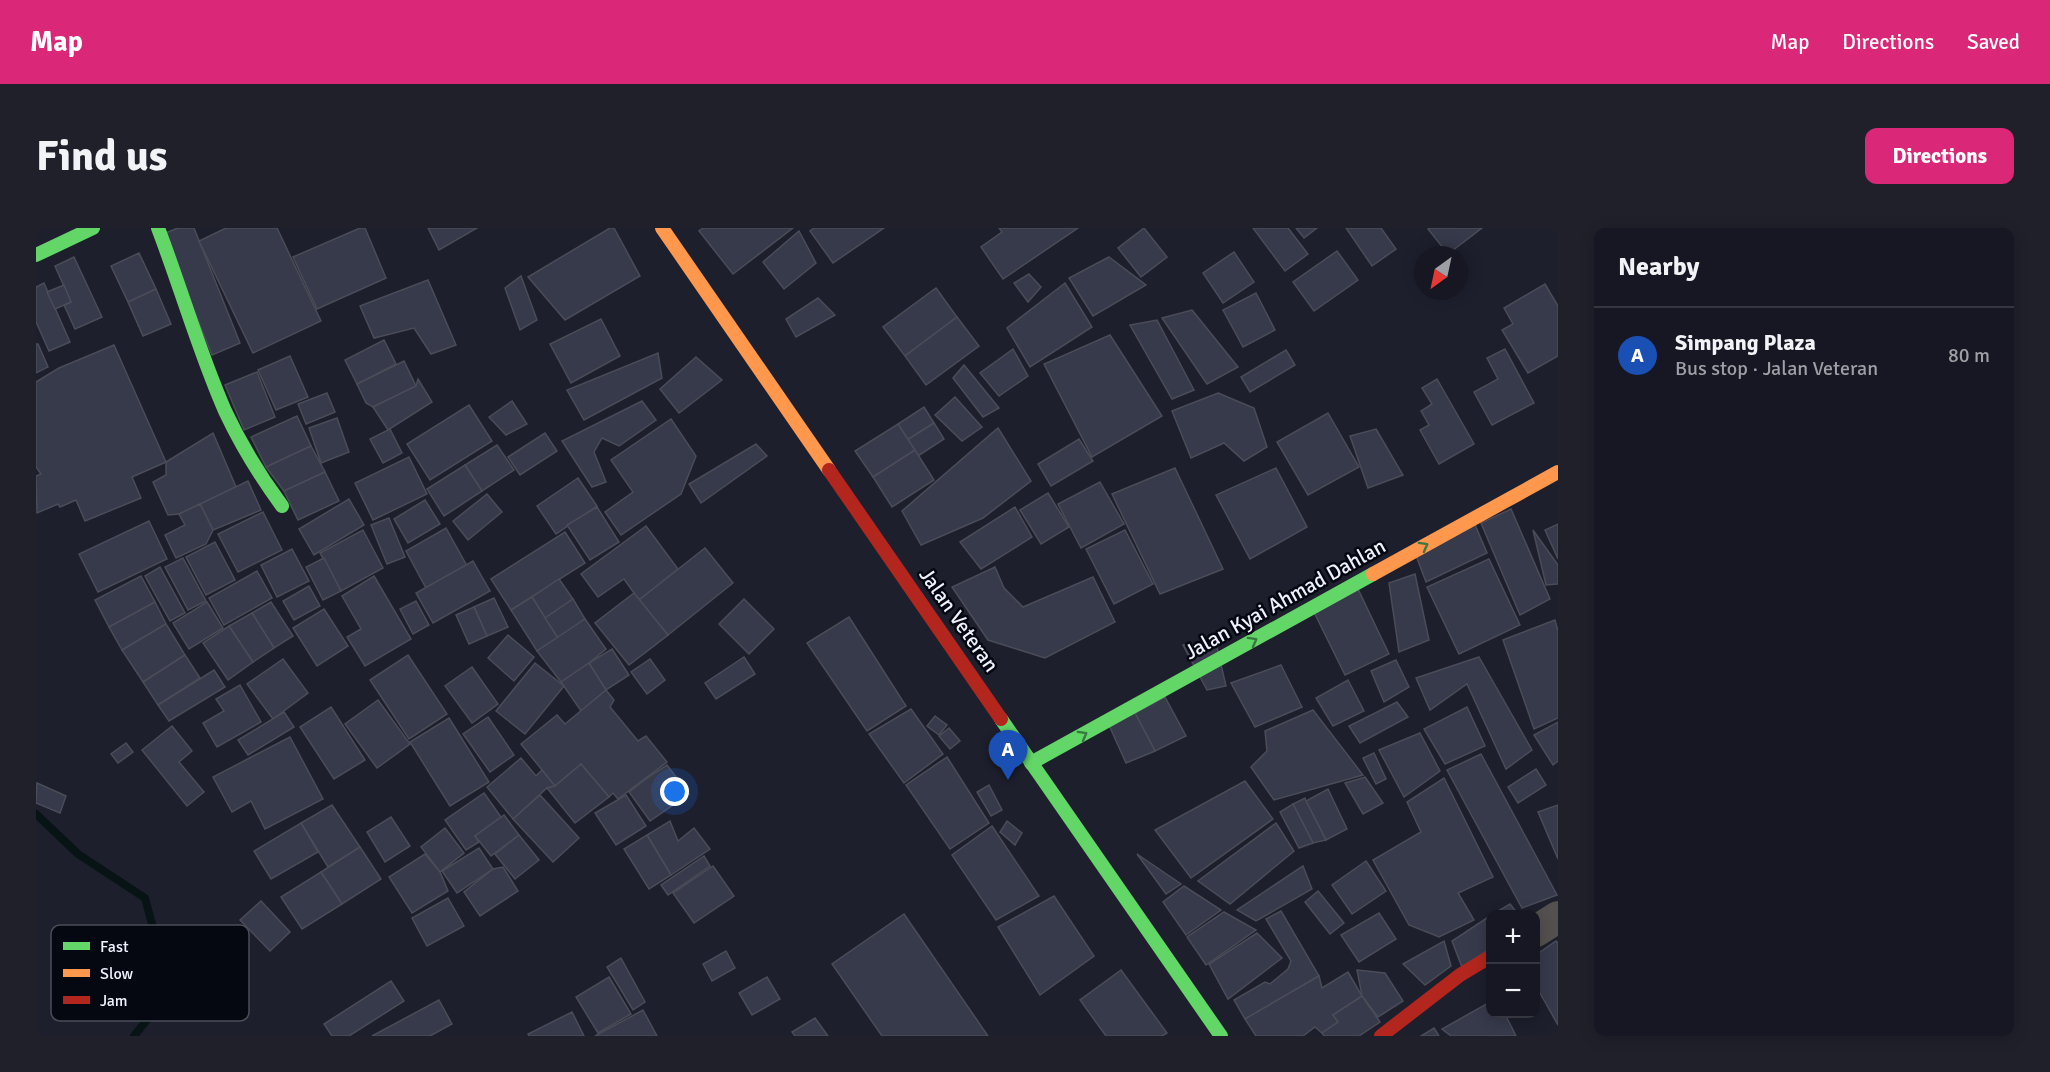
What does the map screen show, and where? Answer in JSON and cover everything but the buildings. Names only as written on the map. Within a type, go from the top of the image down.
[{"type":"street","points":[[158,228],[178,276],[212,380],[258,471],[282,506]]},
{"type":"street","name":"Jalan Veteran","points":[[662,228],[1221,1036]]},
{"type":"street","points":[[36,255],[82,230]]},
{"type":"street","name":"Jalan Kyai Ahmad Dahlan","points":[[1031,763],[1558,472]]},
{"type":"street","points":[[1540,928],[1558,917]]},
{"type":"street","points":[[1381,1036],[1460,975],[1486,960]]},
{"type":"waterway","points":[[36,814],[78,854],[145,898],[152,925]]},
{"type":"waterway","points":[[134,1036],[146,1021]]},
{"type":"traffic: fast","points":[[36,255],[93,228]]},
{"type":"traffic: fast","points":[[158,228],[225,411],[251,460],[282,506]]},
{"type":"traffic: fast","points":[[1031,763],[1373,574]]},
{"type":"traffic: fast","points":[[1001,719],[1221,1036]]},
{"type":"traffic: slow","points":[[662,228],[829,470]]},
{"type":"traffic: slow","points":[[1373,574],[1558,472]]},
{"type":"traffic: jam","points":[[829,470],[1001,719]]},
{"type":"traffic: jam","points":[[1381,1036],[1460,975],[1486,959]]},
{"type":"place","name":"Simpang Plaza","points":[[1008,780]]}]
